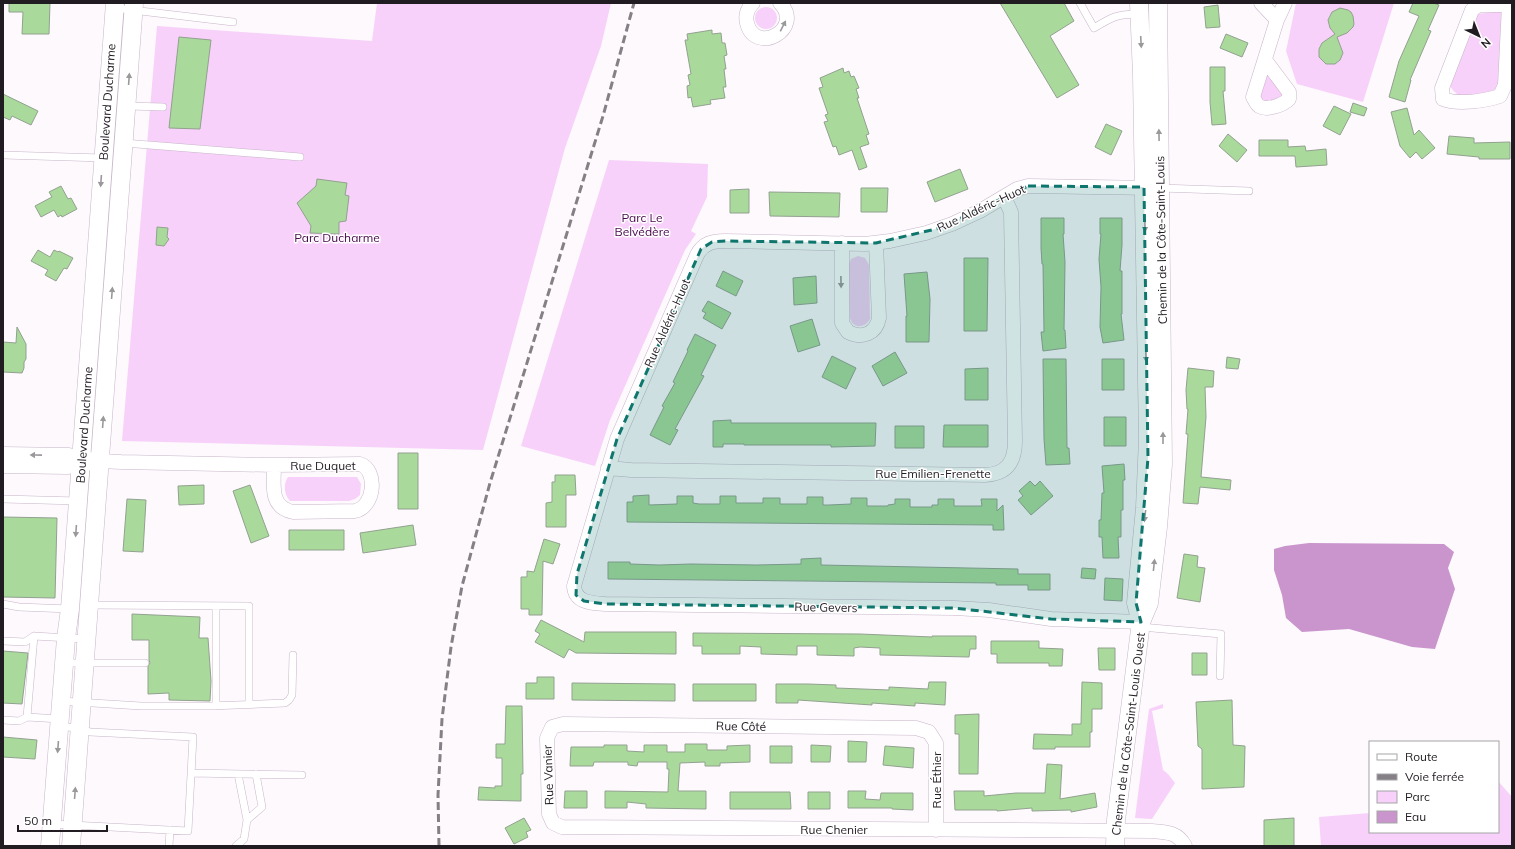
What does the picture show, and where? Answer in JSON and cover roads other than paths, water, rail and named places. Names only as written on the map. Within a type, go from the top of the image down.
[{"type":"street","points":[[753,3],[747,13],[748,25],[754,34],[765,38],[776,35],[784,27],[786,15],[785,10],[780,3]]},
{"type":"street","name":"Chemin de la Côte-Saint-Louis","points":[[1155,477],[1152,188],[1158,3]]},
{"type":"street","points":[[1261,3],[1277,20]]},
{"type":"street","points":[[1265,60],[1277,20],[1285,3]]},
{"type":"street","name":"Boulevard Ducharme","points":[[50,846],[66,638],[79,607],[100,461],[124,143],[117,106],[115,5]]},
{"type":"street","points":[[1478,5],[1511,5],[1505,85],[1500,96],[1488,100],[1450,102],[1443,99],[1442,88],[1472,10],[1478,5]]},
{"type":"street","name":"Boulevard Ducharme","points":[[71,846],[86,639],[79,607],[78,501],[103,158],[117,106],[134,6]]},
{"type":"street","name":"Chemin de la Côte-Saint-Louis","points":[[1139,9],[1142,75],[1152,188]]},
{"type":"street","name":"Rue Aldéric-Huot","points":[[590,534],[608,468],[621,428],[697,255],[701,249],[708,244],[717,241],[876,243],[909,237],[940,228],[980,211],[1017,189],[1028,186],[1152,188]]},
{"type":"street","name":"Rue Emilien-Frenette","points":[[608,468],[631,470],[984,475],[994,474],[1004,470],[1012,461],[1015,441],[1011,212],[1004,197]]},
{"type":"street","points":[[842,243],[842,323],[848,332],[861,336],[870,333],[878,324],[879,318],[876,243]]},
{"type":"street","name":"Rue Duquet","points":[[3,454],[69,455],[82,461]]},
{"type":"street","name":"Rue Duquet","points":[[3,466],[67,467],[82,461],[274,465],[356,464],[363,465],[368,469],[371,479],[370,499],[362,509],[355,511],[298,512],[284,510],[276,499],[274,465]]},
{"type":"street","name":"Chemin de la Côte-Saint-Louis Ouest","points":[[1115,838],[1141,624],[1136,603],[1145,508],[1155,477]]},
{"type":"street","name":"Rue Gevers","points":[[590,534],[577,574],[574,591],[580,598],[591,603],[954,608],[989,610],[1051,619],[1141,624]]},
{"type":"street","name":"Rue Côté","points":[[552,727],[562,724],[916,728],[929,732]]},
{"type":"street","name":"Rue Vanier","points":[[552,727],[547,738],[549,814],[553,823]]},
{"type":"street","name":"Rue Éthier","points":[[929,732],[936,742],[936,830]]},
{"type":"street","name":"Rue Chenier","points":[[553,823],[562,827],[936,830],[1115,838],[1152,831],[1169,833],[1178,836],[1185,846]]},
{"type":"lane","points":[[1080,3],[1094,28],[1116,16],[1139,9]]},
{"type":"lane","points":[[115,5],[134,6],[233,22]]},
{"type":"lane","points":[[117,106],[163,107]]},
{"type":"lane","points":[[3,155],[103,158],[124,143],[300,156]]},
{"type":"lane","points":[[1152,188],[1249,191]]},
{"type":"lane","points":[[3,499],[78,501]]},
{"type":"lane","points":[[3,604],[19,607],[249,606],[249,705]]},
{"type":"lane","points":[[216,607],[216,706]]},
{"type":"lane","points":[[1141,624],[1221,634],[1220,676]]},
{"type":"lane","points":[[27,716],[34,636]]},
{"type":"lane","points":[[3,640],[25,642],[34,636],[86,639]]},
{"type":"lane","points":[[61,701],[141,706],[216,706],[285,703],[292,695],[293,655]]},
{"type":"lane","points":[[64,663],[145,663]]},
{"type":"lane","points":[[3,720],[19,721],[27,716],[60,719],[66,727],[80,728],[90,732],[193,737],[188,831],[52,824]]},
{"type":"lane","points":[[191,773],[302,775]]},
{"type":"lane","points":[[236,846],[244,839],[247,820],[238,774]]},
{"type":"lane","points":[[247,820],[262,807],[256,774]]},
{"type":"lane","points":[[169,846],[170,830]]},
{"type":"water","points":[[1309,543],[1444,544],[1454,552],[1448,568],[1455,589],[1435,649],[1412,647],[1349,629],[1302,632],[1286,618],[1282,595],[1274,570],[1274,549]]},
{"type":"railway","points":[[439,846],[438,795],[442,719],[451,647],[462,586],[490,483],[603,116],[634,3]]},
{"type":"park label","name":"Parc Le Belvédère","points":[[642,224]]},
{"type":"park label","name":"Parc Ducharme","points":[[337,237]]}]
